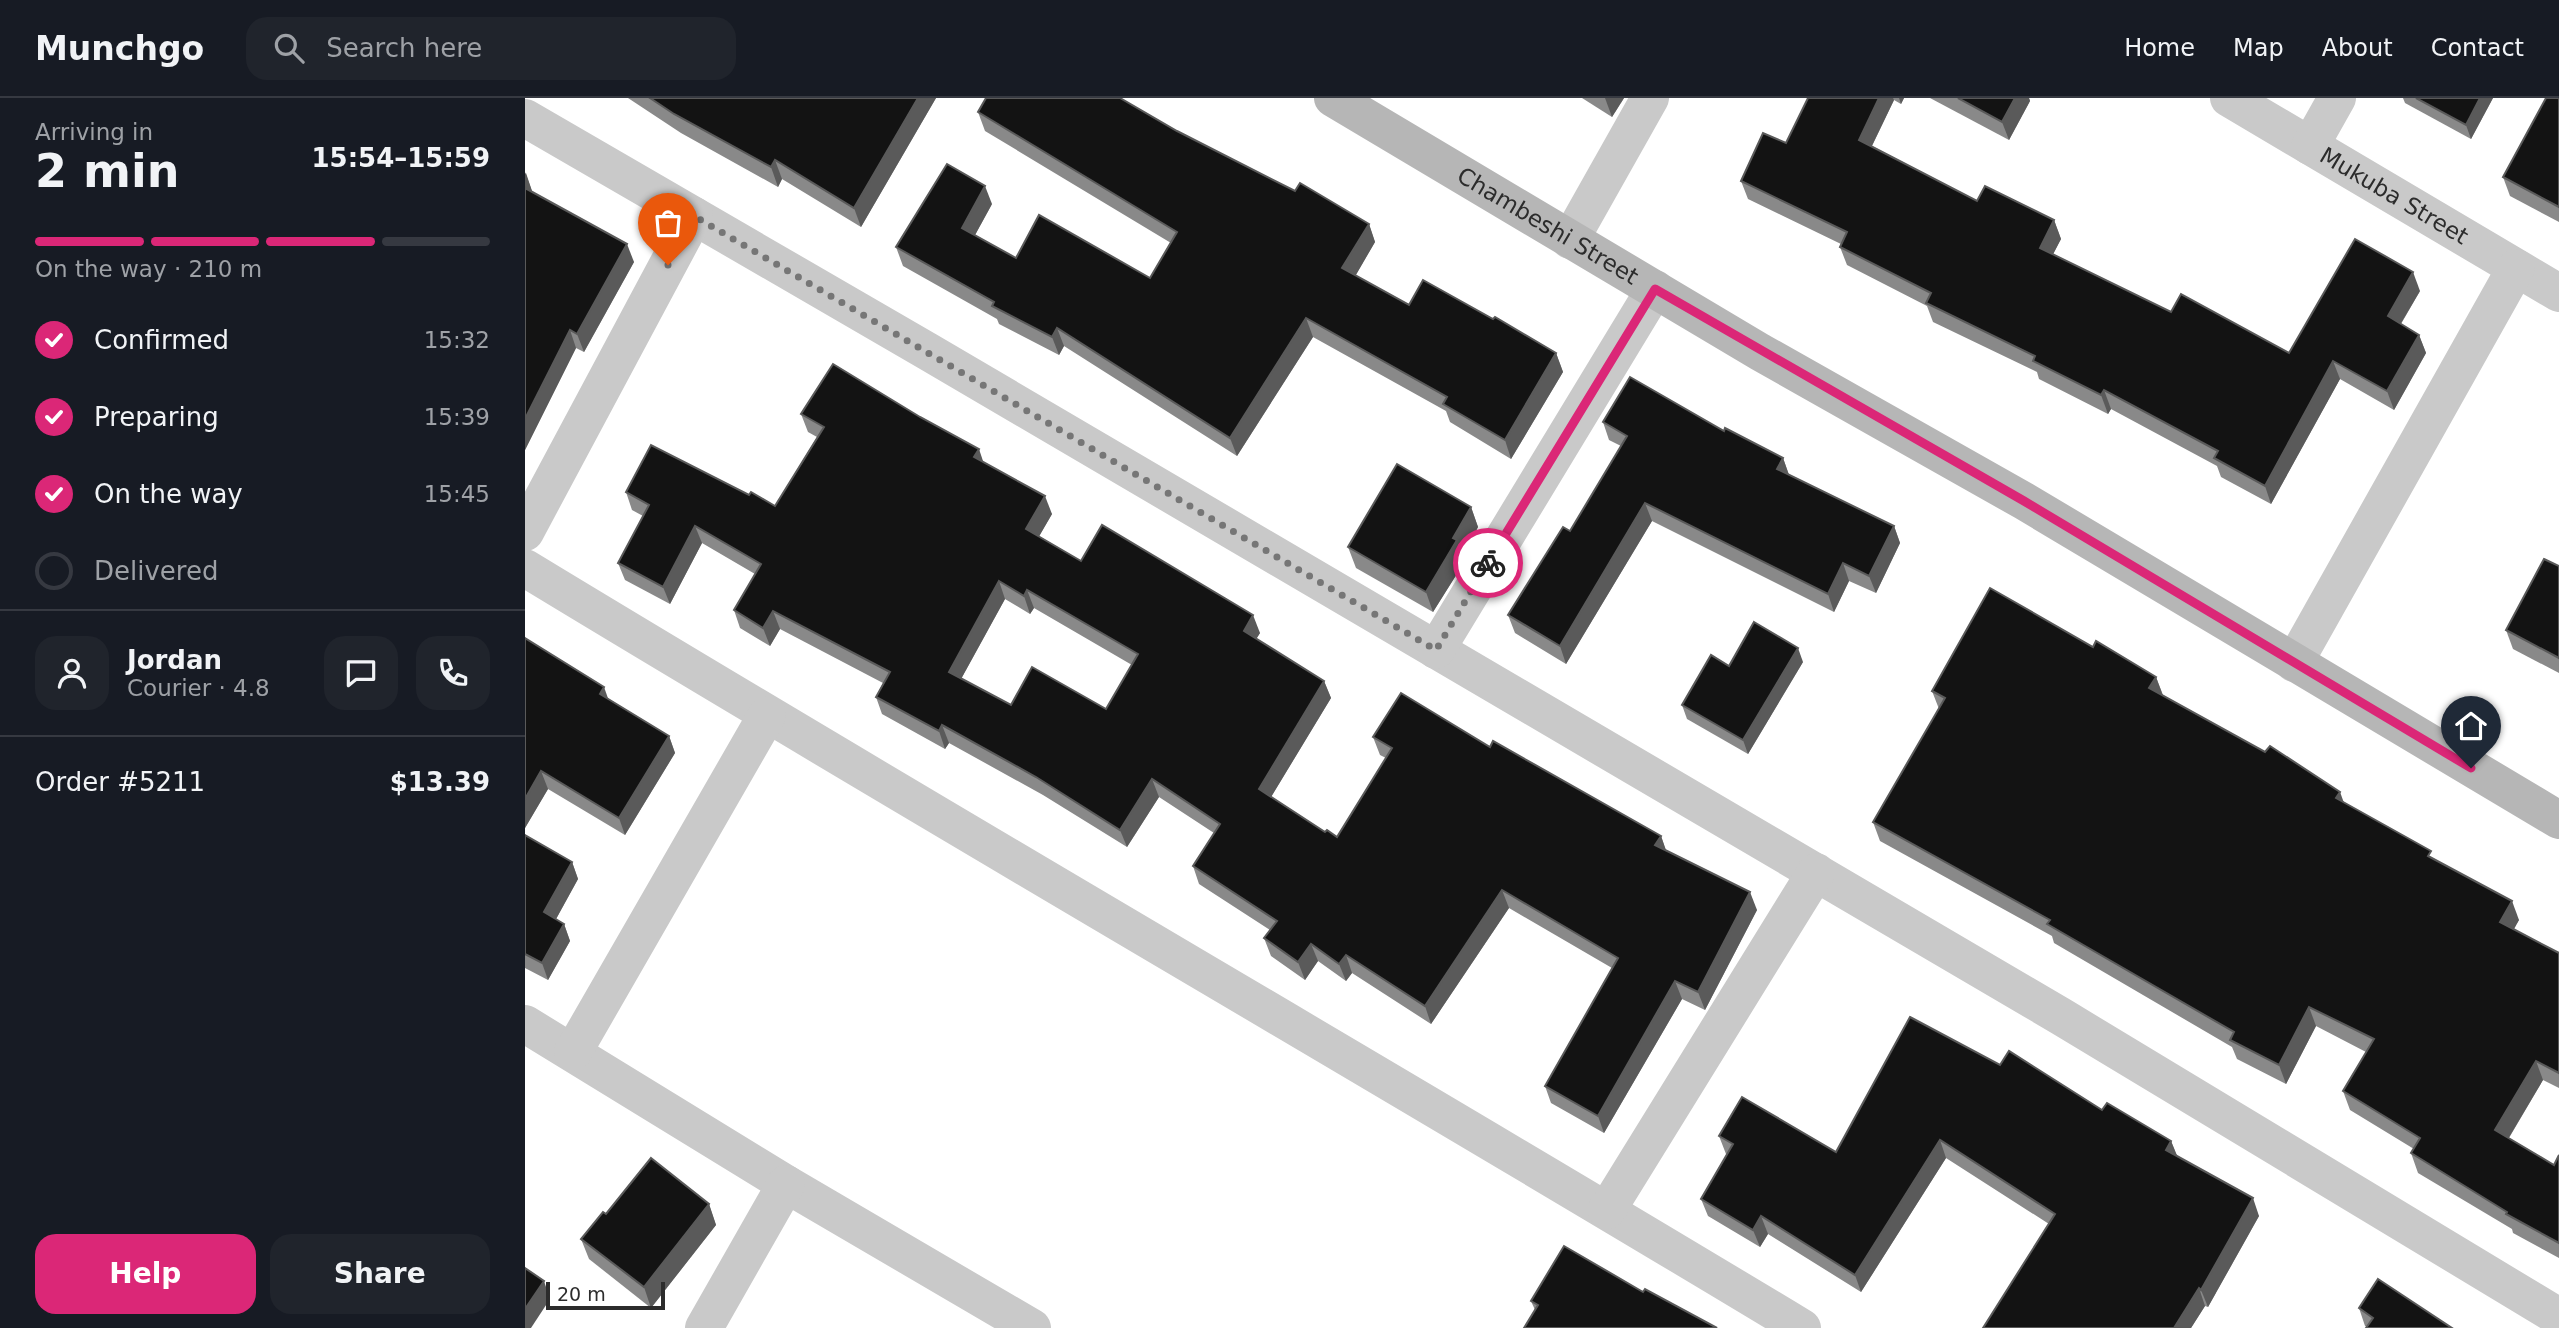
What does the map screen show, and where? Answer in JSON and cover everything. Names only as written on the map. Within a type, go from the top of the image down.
[{"type":"street","name":"Chambeshi Street","points":[[1333,98],[1570,240],[2024,501],[2559,820]]},
{"type":"street","points":[[1570,240],[1650,98]]},
{"type":"street","name":"Mukuba Street","points":[[2229,98],[2559,293]]},
{"type":"street","points":[[2311,146],[2337,98]]},
{"type":"street","points":[[525,118],[2062,1017],[2559,1317]]},
{"type":"street","points":[[525,532],[694,216]]},
{"type":"street","points":[[2294,663],[2516,268]]},
{"type":"street","points":[[1436,650],[1655,289]]},
{"type":"street","points":[[525,568],[767,715],[1607,1210],[1802,1328]]},
{"type":"street","points":[[573,1052],[767,715]]},
{"type":"street","points":[[1607,1210],[1816,872]]},
{"type":"street","points":[[525,1024],[786,1184],[1032,1328]]},
{"type":"street","points":[[704,1328],[786,1184]]},
{"type":"building","points":[[650,98],[918,98],[854,208],[775,160],[771,167]]},
{"type":"building","points":[[986,98],[1120,98],[1177,131],[1295,191],[1300,183],[1369,224],[1342,268],[1409,305],[1423,280],[1493,319],[1495,317],[1556,353],[1505,440],[1443,404],[1447,397],[1306,318],[1230,438],[1057,328],[1052,337],[992,306],[994,302],[896,247],[947,164],[985,186],[962,228],[1016,258],[1039,215],[1150,278],[1177,232],[978,112]]},
{"type":"building","points":[[1808,98],[1879,98],[1859,140],[1977,201],[1985,186],[2054,220],[2040,248],[2171,312],[2181,294],[2289,353],[2355,239],[2413,272],[2388,316],[2419,335],[2387,391],[2333,361],[2265,486],[2214,458],[2218,451],[2104,390],[2101,395],[2033,361],[2035,356],[1926,303],[1931,293],[1840,247],[1847,232],[1741,181],[1763,133],[1786,143]]},
{"type":"building","points":[[1958,98],[2015,98],[2002,122]]},
{"type":"building","points":[[2416,98],[2480,98],[2466,125]]},
{"type":"building","points":[[2546,98],[2559,98],[2559,207],[2503,177]]},
{"type":"building","points":[[525,188],[627,244],[577,334],[570,330],[525,419]]},
{"type":"building","points":[[833,364],[979,449],[974,457],[1045,496],[1026,529],[1081,561],[1102,525],[1253,615],[1244,631],[1324,681],[1259,789],[1325,832],[1327,830],[1337,837],[1392,748],[1373,737],[1401,693],[1490,747],[1493,741],[1661,836],[1655,845],[1750,892],[1698,992],[1675,981],[1598,1116],[1545,1086],[1618,958],[1502,890],[1425,1006],[1346,955],[1339,964],[1311,944],[1298,962],[1264,938],[1277,921],[1193,866],[1220,824],[1152,779],[1120,830],[1036,777],[942,725],[939,731],[876,697],[890,672],[773,611],[763,628],[734,610],[761,564],[695,526],[663,587],[618,563],[649,505],[626,492],[651,445],[775,506],[824,427],[801,414]],"holes":[[[999,581],[1024,596],[1027,590],[1138,654],[1106,709],[1032,667],[1011,705],[949,672]]]},
{"type":"building","points":[[1630,377],[1724,431],[1725,428],[1783,458],[1777,469],[1894,526],[1869,576],[1843,563],[1828,594],[1645,503],[1560,646],[1508,615],[1563,527],[1570,531],[1627,436],[1603,422]]},
{"type":"building","points":[[1397,464],[1471,507],[1453,538],[1457,540],[1426,592],[1348,547]]},
{"type":"building","points":[[2544,559],[2559,566],[2559,658],[2506,630]]},
{"type":"building","points":[[1990,588],[2093,647],[2096,641],[2156,677],[2149,688],[2265,752],[2270,746],[2340,792],[2336,798],[2431,851],[2428,856],[2512,901],[2500,922],[2559,953],[2559,1073],[2536,1061],[2495,1130],[2554,1165],[2559,1155],[2559,1243],[2506,1214],[2507,1212],[2411,1153],[2420,1138],[2343,1091],[2374,1039],[2309,1007],[2279,1065],[2230,1040],[2234,1032],[2047,924],[2050,920],[1873,822],[1945,698],[1932,691]]},
{"type":"building","points":[[1754,622],[1798,648],[1743,740],[1682,705],[1711,655],[1729,666]]},
{"type":"building","points":[[525,638],[604,687],[600,694],[669,736],[619,818],[541,771],[525,799]]},
{"type":"building","points":[[525,835],[572,862],[544,912],[564,924],[542,963],[525,954]]},
{"type":"building","points":[[1910,1017],[2000,1065],[2009,1051],[2102,1110],[2107,1103],[2171,1141],[2166,1150],[2253,1198],[2201,1290],[2199,1288],[2174,1328],[1983,1328],[2055,1214],[1940,1140],[1855,1275],[1761,1216],[1753,1230],[1701,1199],[1733,1144],[1719,1136],[1742,1097],[1836,1152]]},
{"type":"building","points":[[651,1158],[709,1204],[644,1287],[581,1239],[603,1212],[606,1214]]},
{"type":"building","points":[[1564,1246],[1643,1292],[1645,1289],[1717,1328],[1524,1328],[1538,1305],[1531,1301]]},
{"type":"building","points":[[525,1268],[544,1281],[525,1309]]},
{"type":"building","points":[[2378,1279],[2452,1328],[2366,1328],[2373,1318],[2359,1308]]},
{"type":"way so far","points":[[668,265],[694,216],[1436,650],[1488,563]]},
{"type":"route","points":[[1488,563],[1655,289],[1760,352],[2024,501],[2471,768]]}]
